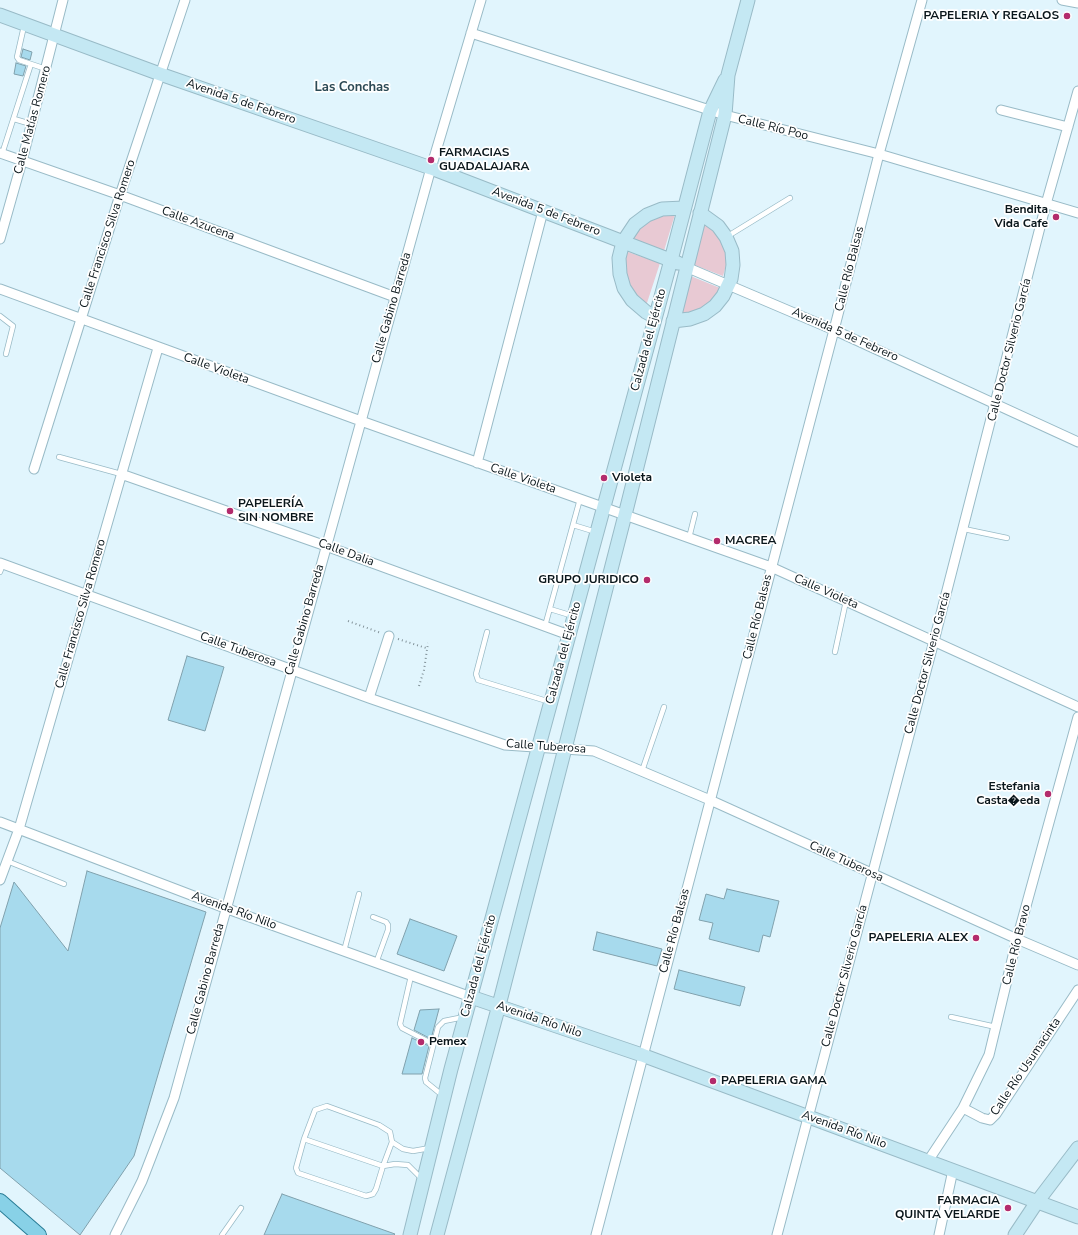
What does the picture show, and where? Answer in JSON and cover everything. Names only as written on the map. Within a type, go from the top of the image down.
[{"type":"main road","name":"Calzada del Ejército","points":[[437,1235],[498,1005],[725,116],[728,75],[748,0]]},
{"type":"main road","name":"Avenida 5 de Febrero","points":[[0,15],[55,34],[160,74],[431,168],[543,210],[686,267]]},
{"type":"main road","name":"Calzada del Ejército","points":[[410,1235],[444,1097],[710,111],[728,75]]},
{"type":"main road","points":[[655,317],[646,312],[632,300],[624,288],[620,274],[619,258],[623,242],[635,224],[647,215],[662,209],[684,208]]},
{"type":"main road","points":[[673,321],[690,319],[704,314],[715,306],[729,285],[733,265],[732,251],[726,237],[718,226],[700,213]]},
{"type":"main road","name":"Avenida Río Nilo","points":[[471,997],[642,1055],[1078,1217]]},
{"type":"main road","points":[[1015,1235],[1037,1202],[1078,1148]]},
{"type":"main road","points":[[0,1201],[39,1235]]},
{"type":"street","name":"Calle Matías Romero","points":[[0,239],[64,0]]},
{"type":"street","name":"Calle Francisco Silva Romero","points":[[34,469],[120,195],[185,0]]},
{"type":"street","name":"Calle Gabino Barreda","points":[[115,1235],[142,1181],[174,1098],[291,669],[431,168],[480,0]]},
{"type":"street","name":"Calle Río Balsas","points":[[596,1235],[879,154],[922,0]]},
{"type":"street","points":[[1062,0],[1078,3]]},
{"type":"street","name":"Calle Río Poo","points":[[471,33],[725,116],[879,154],[1078,213]]},
{"type":"street","name":"Calle Doctor Silverio García","points":[[777,1235],[807,1116],[873,874],[964,529],[1046,204],[1078,91]]},
{"type":"street","points":[[1001,110],[1068,127]]},
{"type":"street","name":"Calle Azucena","points":[[1,154],[120,195],[396,297]]},
{"type":"street","name":"Calle Violeta","points":[[477,463],[543,210]]},
{"type":"street","name":"Avenida 5 de Febrero","points":[[686,267],[834,330],[1078,442]]},
{"type":"street","name":"Calle Violeta","points":[[0,289],[158,348],[771,567],[1078,707]]},
{"type":"street","name":"Calle Francisco Silva Romero","points":[[0,880],[18,829],[158,348]]},
{"type":"street","name":"Calle Dalia","points":[[121,474],[326,546],[569,635]]},
{"type":"street","name":"Calle Tuberosa","points":[[1,567],[87,596],[369,698],[505,745],[594,751],[710,800],[1017,940],[1078,965]]},
{"type":"street","points":[[369,698],[389,636]]},
{"type":"street","name":"Calle Río Bravo","points":[[928,1161],[963,1108],[981,1074],[997,1027],[1017,940],[1078,717]]},
{"type":"street","name":"Avenida Río Nilo","points":[[0,822],[225,908],[471,997]]},
{"type":"street","name":"Calle Río Usumacinta","points":[[963,1108],[982,1118],[990,1120],[996,1114],[1078,990]]},
{"type":"street","points":[[939,1235],[953,1170]]},
{"type":"lane","points":[[25,23],[17,57],[19,60],[46,69]]},
{"type":"lane","points":[[1,154],[14,119],[31,64]]},
{"type":"lane","points":[[14,119],[32,124]]},
{"type":"lane","points":[[726,237],[790,198]]},
{"type":"lane","points":[[0,316],[13,326],[6,354]]},
{"type":"lane","points":[[59,457],[121,474]]},
{"type":"lane","points":[[545,626],[580,499]]},
{"type":"lane","points":[[689,538],[695,514]]},
{"type":"lane","points":[[573,525],[596,532]]},
{"type":"lane","points":[[964,529],[1007,538]]},
{"type":"lane","points":[[835,652],[846,601]]},
{"type":"lane","points":[[550,609],[574,616]]},
{"type":"lane","points":[[487,632],[476,674],[478,680],[550,702]]},
{"type":"lane","points":[[642,771],[664,707]]},
{"type":"lane","points":[[7,861],[64,884]]},
{"type":"lane","points":[[344,951],[359,894]]},
{"type":"lane","points":[[373,917],[386,922],[388,930],[376,963]]},
{"type":"lane","points":[[411,976],[400,1024],[402,1028],[434,1044]]},
{"type":"lane","points":[[444,1097],[426,1082],[425,1078],[438,1028],[442,1022],[466,1017]]},
{"type":"lane","points":[[951,1017],[997,1027]]},
{"type":"lane","points":[[327,1106],[380,1125],[390,1132],[392,1142],[373,1194],[366,1196],[304,1176],[298,1173],[296,1168],[304,1139],[315,1110],[327,1106]]},
{"type":"lane","points":[[304,1139],[383,1166],[396,1164],[408,1165],[423,1181]]},
{"type":"lane","points":[[392,1142],[403,1149],[414,1151],[432,1148]]},
{"type":"lane","points":[[222,1235],[241,1208]]},
{"type":"path","points":[[419,686],[424,670],[428,643]]},
{"type":"shaded area","points":[[676,211],[663,254],[628,242],[642,222]]},
{"type":"shaded area","points":[[699,222],[714,229],[723,241],[728,258],[723,276],[689,263]]},
{"type":"shaded area","points":[[625,251],[660,263],[645,309],[625,286]]},
{"type":"shaded area","points":[[688,275],[725,290],[714,305],[676,318]]},
{"type":"building","points":[[23,49],[32,52],[30,60],[21,57]]},
{"type":"building","points":[[16,63],[26,66],[23,76],[14,74]]},
{"type":"building","points":[[187,656],[224,667],[205,731],[168,720]]},
{"type":"building","points":[[87,871],[206,912],[134,1156],[80,1235],[0,1168],[0,928],[14,882],[68,951]]},
{"type":"building","points":[[727,889],[779,901],[770,937],[763,935],[759,952],[709,939],[713,923],[699,920],[706,894],[724,899]]},
{"type":"building","points":[[410,919],[457,936],[444,971],[397,954]]},
{"type":"building","points":[[597,932],[662,949],[657,966],[593,950]]},
{"type":"building","points":[[679,970],[745,987],[740,1006],[674,989]]},
{"type":"building","points":[[439,1009],[431,1039],[414,1030],[420,1010]]},
{"type":"building","points":[[412,1038],[429,1046],[422,1074],[402,1074]]},
{"type":"building","points":[[282,1194],[395,1234],[264,1235]]},
{"type":"place","name":"PAPELERIA Y REGALOS","points":[[1067,16]]},
{"type":"place","name":"FARMACIAS GUADALAJARA","points":[[431,160]]},
{"type":"place","name":"Bendita Vida Cafe","points":[[1056,217]]},
{"type":"place","name":"Violeta","points":[[604,478]]},
{"type":"place","name":"PAPELERÍA SIN NOMBRE","points":[[230,511]]},
{"type":"place","name":"MACREA","points":[[717,541]]},
{"type":"place","name":"GRUPO JURIDICO","points":[[647,580]]},
{"type":"place","name":"Estefania Casta�eda","points":[[1048,794]]},
{"type":"place","name":"PAPELERIA ALEX","points":[[976,938]]},
{"type":"place","name":"Pemex","points":[[421,1042]]},
{"type":"place","name":"PAPELERIA GAMA","points":[[713,1081]]},
{"type":"place","name":"FARMACIA QUINTA VELARDE","points":[[1008,1208]]},
{"type":"district","name":"Las Conchas","points":[[352,88]]}]
